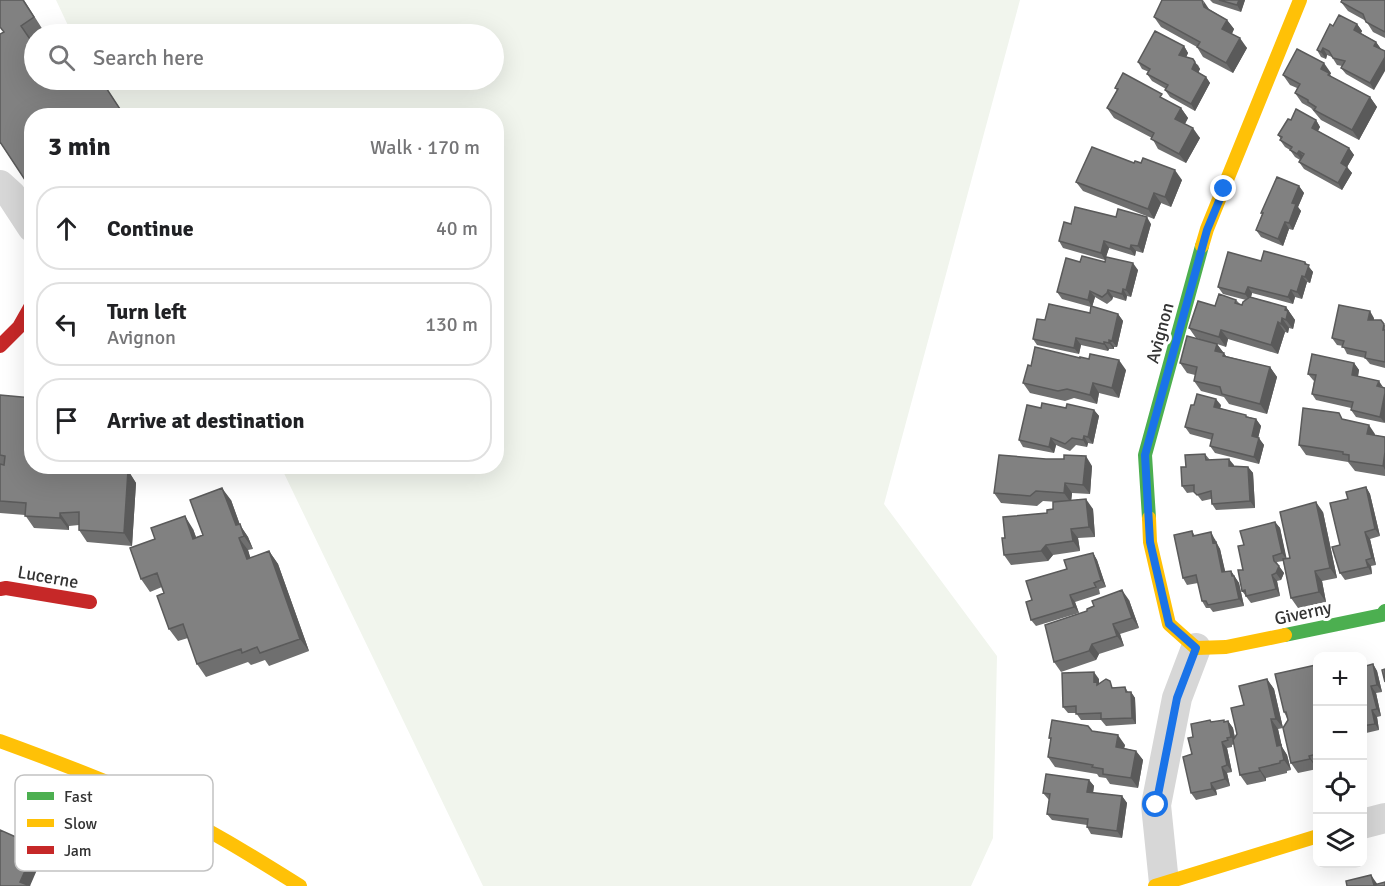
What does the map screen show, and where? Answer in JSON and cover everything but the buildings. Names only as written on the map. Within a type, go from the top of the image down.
[{"type":"street","name":"Avignon","points":[[1196,648],[1169,624],[1150,542],[1145,455],[1207,230],[1300,0]]},
{"type":"street","points":[[0,185],[11,195],[24,215]]},
{"type":"street","points":[[0,346],[9,339],[24,319]]},
{"type":"street","name":"Lucerne","points":[[0,589],[6,588],[90,602]]},
{"type":"street","name":"Giverny","points":[[1196,648],[1226,647],[1382,615],[1385,611]]},
{"type":"street","points":[[1196,648],[1177,698],[1156,805],[1176,882],[1313,837]]},
{"type":"street","points":[[0,741],[89,775]]},
{"type":"street","points":[[1367,823],[1385,818]]},
{"type":"street","points":[[213,834],[300,886]]},
{"type":"shaded area","points":[[56,0],[1020,0],[884,504],[997,656],[993,838],[971,886],[483,886],[284,474],[504,474],[504,108],[108,108],[99,90],[504,90],[504,24],[67,24]]},
{"type":"traffic: fast","points":[[1149,518],[1145,455],[1202,246]]},
{"type":"traffic: fast","points":[[1285,635],[1382,615],[1385,611]]},
{"type":"traffic: slow","points":[[1202,246],[1300,0]]},
{"type":"traffic: slow","points":[[1149,518],[1150,542],[1169,624],[1196,648],[1226,647],[1285,635]]},
{"type":"traffic: slow","points":[[0,741],[88,775]]},
{"type":"traffic: slow","points":[[213,833],[300,886]]},
{"type":"traffic: slow","points":[[1155,886],[1313,838]]},
{"type":"traffic: jam","points":[[0,346],[19,327],[24,318]]},
{"type":"traffic: jam","points":[[0,589],[6,588],[90,602]]},
{"type":"route","points":[[1156,805],[1177,698],[1196,648],[1169,624],[1150,542],[1145,455],[1207,230],[1224,189]]}]
